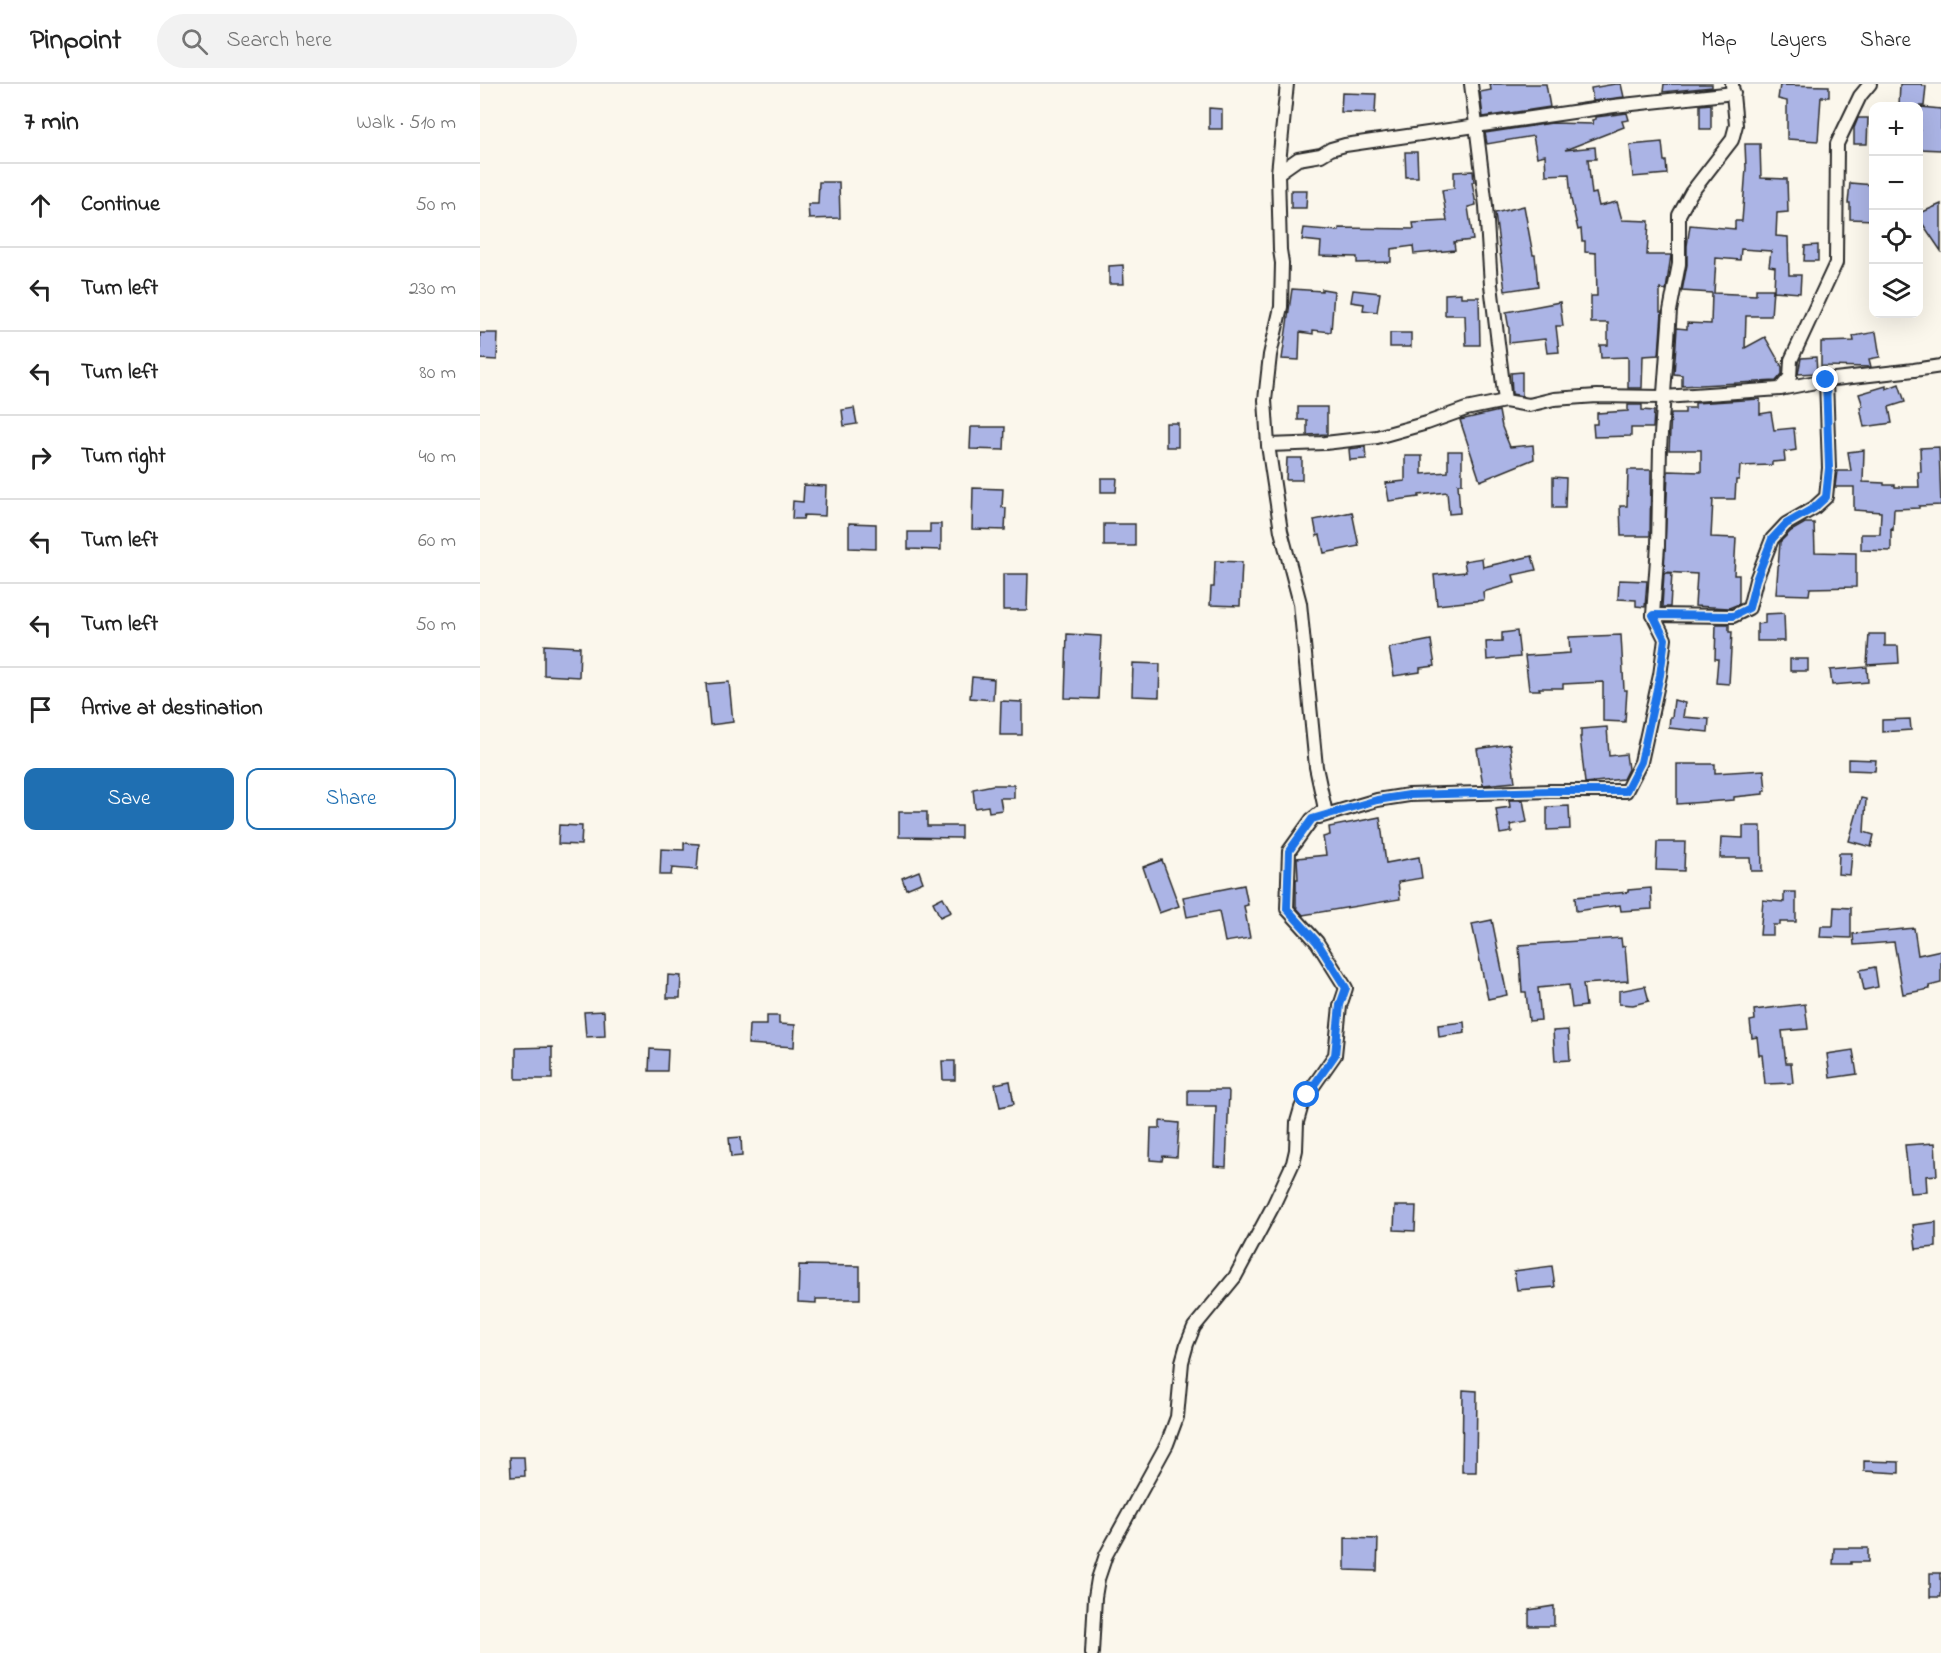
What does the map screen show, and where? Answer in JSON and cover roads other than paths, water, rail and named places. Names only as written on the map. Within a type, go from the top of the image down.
[{"type":"street","points":[[1092,1653],[1095,1597],[1106,1555],[1167,1444],[1177,1417],[1182,1362],[1194,1327],[1235,1276],[1273,1206],[1293,1163],[1300,1108],[1335,1055],[1340,1005],[1346,988],[1317,942],[1287,909],[1289,851],[1312,819],[1325,809],[1316,767],[1300,603],[1281,531],[1268,445],[1265,400],[1269,355],[1281,307],[1282,263],[1278,173],[1287,84]]},
{"type":"street","points":[[1471,84],[1486,206],[1491,285],[1505,401]]},
{"type":"street","points":[[1474,114],[1476,84]]},
{"type":"street","points":[[1780,389],[1790,377],[1791,360],[1836,263],[1837,144],[1860,96],[1870,84]]},
{"type":"street","points":[[1278,173],[1298,159],[1320,155],[1338,147],[1733,88],[1736,125],[1732,140],[1691,193],[1679,215],[1679,264],[1670,311],[1660,448],[1658,545],[1653,615],[1665,639],[1660,675],[1641,762],[1626,791],[1409,795],[1377,800],[1312,819]]},
{"type":"street","points":[[1268,445],[1325,443],[1377,436],[1427,423],[1466,409],[1505,401],[1529,405],[1554,399],[1598,396],[1664,397],[1780,389],[1826,380],[1941,366]]},
{"type":"street","points":[[1653,615],[1733,616],[1749,608],[1756,580],[1772,539],[1786,524],[1814,508],[1826,497],[1829,468],[1826,380]]}]
